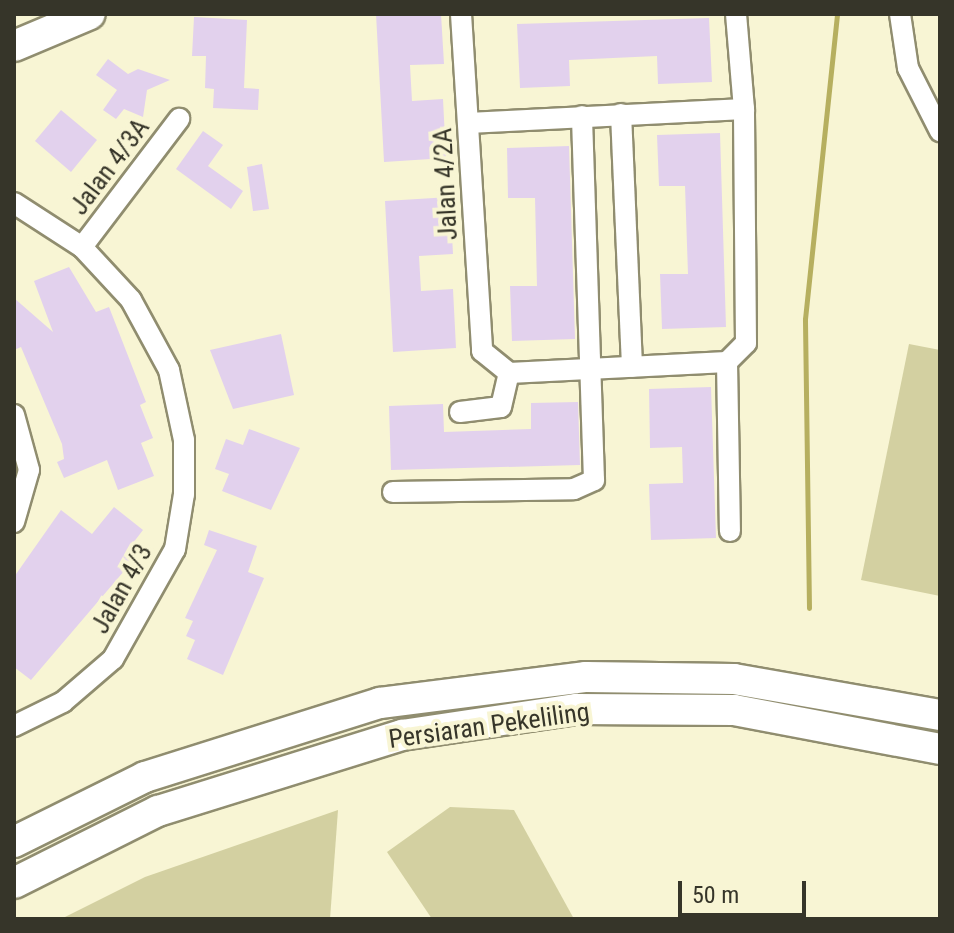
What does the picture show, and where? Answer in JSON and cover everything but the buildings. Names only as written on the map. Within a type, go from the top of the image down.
[{"type":"main road","points":[[14,46],[90,14]]},
{"type":"main road","name":"Persiaran Pekeliling","points":[[14,842],[145,777],[380,703],[586,677],[734,679],[940,715]]},
{"type":"main road","name":"Persiaran Pekeliling","points":[[14,883],[158,811],[373,744],[577,709],[734,710],[940,749]]},
{"type":"street","name":"Jalan 4/2A","points":[[461,14],[482,351],[509,373]]},
{"type":"street","points":[[460,412],[501,407],[509,373],[727,362],[746,343],[744,109],[736,14]]},
{"type":"street","points":[[900,14],[908,68],[922,109],[940,131]]},
{"type":"street","points":[[468,123],[744,109]]},
{"type":"street","points":[[621,114],[632,367]]},
{"type":"street","points":[[393,492],[574,489],[594,480],[594,369],[582,116]]},
{"type":"street","name":"Jalan 4/3A","points":[[82,247],[179,119]]},
{"type":"street","name":"Jalan 4/3","points":[[14,203],[82,247],[131,300],[169,370],[184,440],[184,494],[175,549],[113,659],[63,702],[14,726]]},
{"type":"street","points":[[727,362],[730,531]]},
{"type":"street","points":[[14,415],[29,470],[14,522]]},
{"type":"shaded area","points":[[909,344],[940,350],[940,596],[861,580]]},
{"type":"shaded area","points":[[450,807],[514,810],[574,919],[432,919],[387,852]]},
{"type":"shaded area","points":[[338,810],[330,919],[61,919],[145,877]]},
{"type":"waterway","points":[[809,608],[805,319],[837,14]]}]
